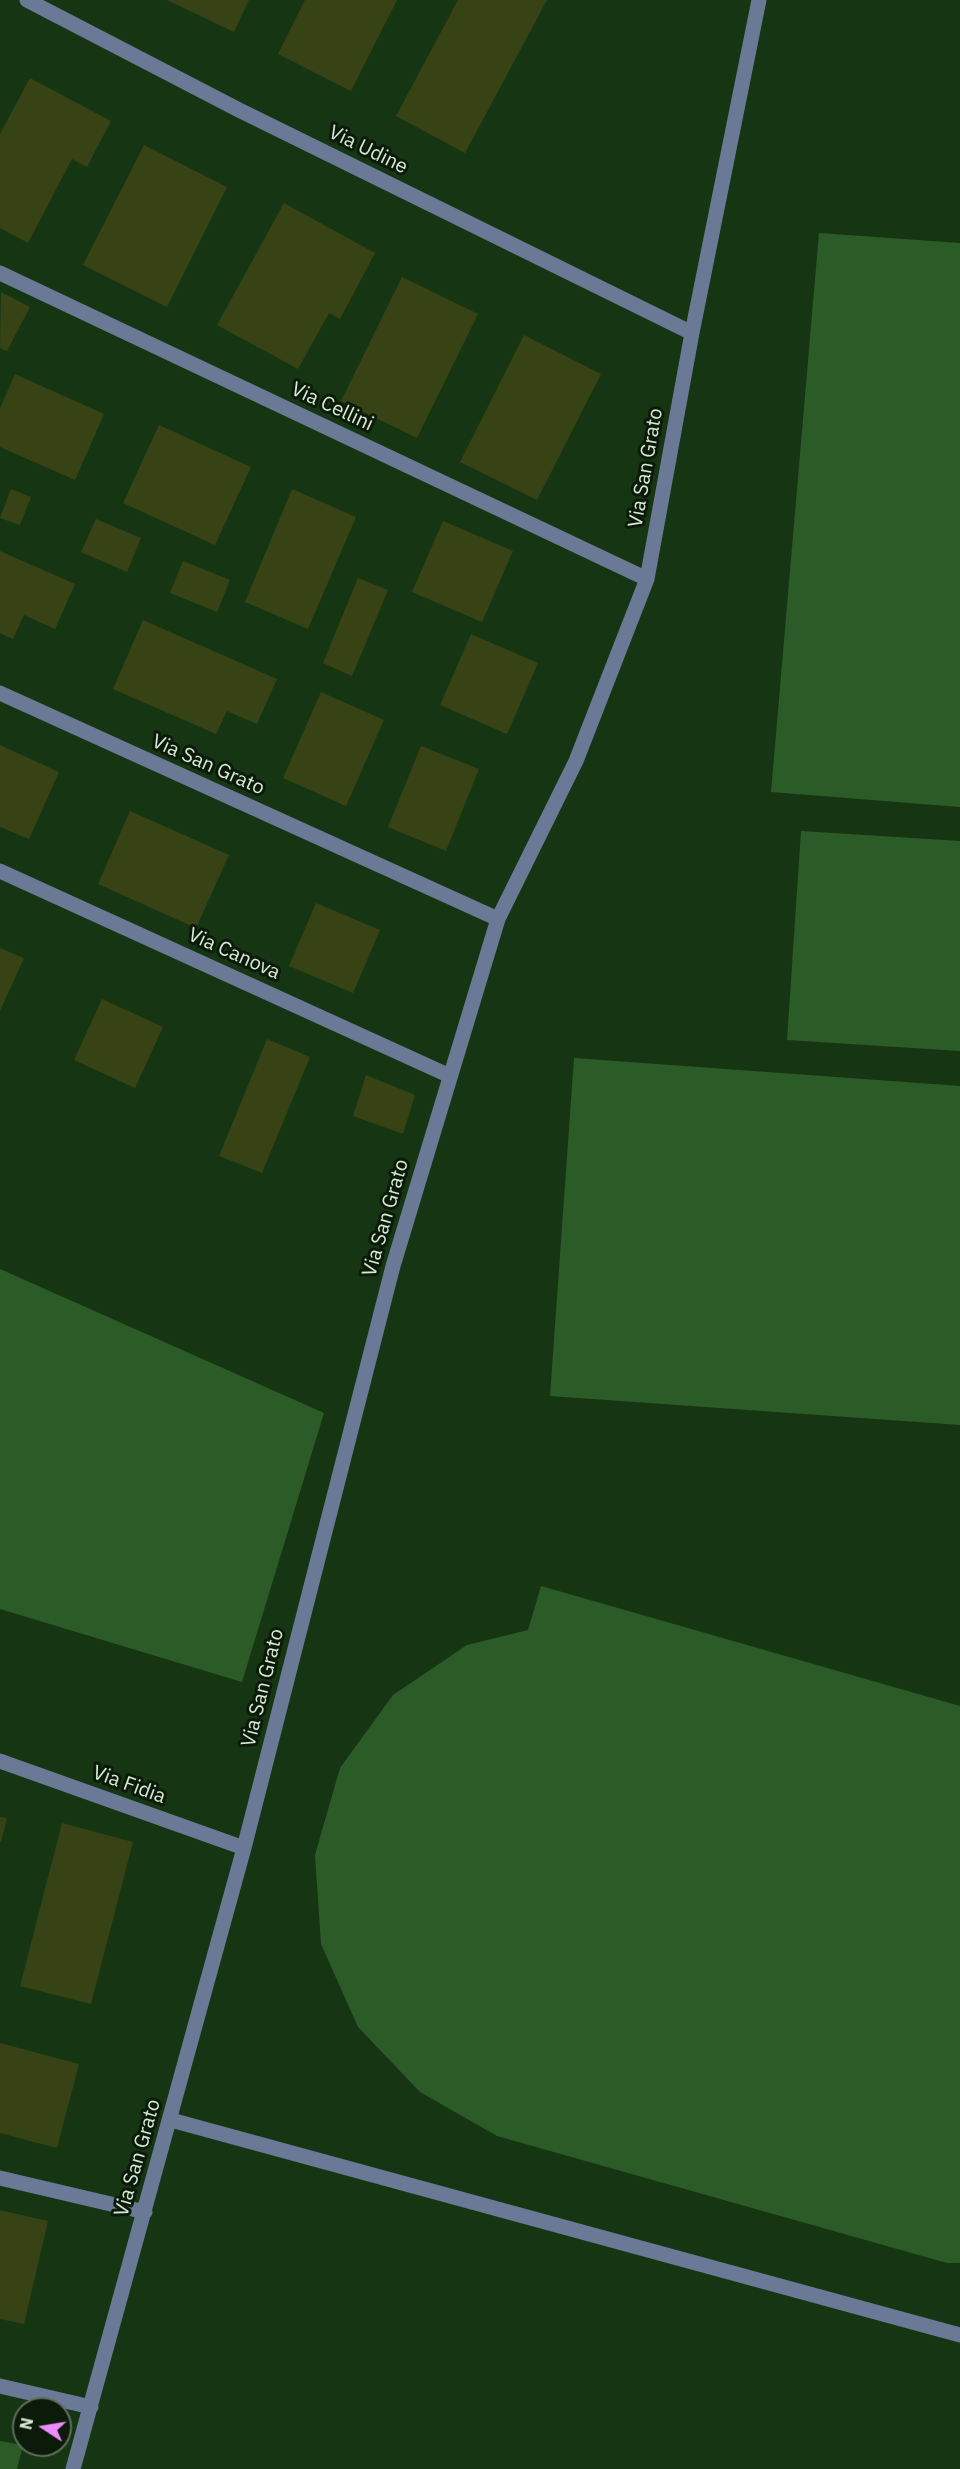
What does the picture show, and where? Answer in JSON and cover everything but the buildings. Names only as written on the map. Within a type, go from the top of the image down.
[{"type":"street","name":"Via Udine","points":[[27,0],[239,110],[692,333]]},
{"type":"street","name":"Via San Grato","points":[[73,2469],[171,2120],[244,1848],[393,1266],[450,1076],[498,920],[576,761],[647,579],[692,333],[759,0]]},
{"type":"street","name":"Via Cellini","points":[[0,273],[647,579]]},
{"type":"street","name":"Via San Grato","points":[[0,693],[498,920]]},
{"type":"street","name":"Via Canova","points":[[0,871],[450,1076]]},
{"type":"street","name":"Via Fidia","points":[[0,1761],[244,1848]]},
{"type":"street","points":[[171,2120],[960,2335]]},
{"type":"street","points":[[0,2178],[145,2212]]},
{"type":"street","points":[[0,2386],[91,2407]]},
{"type":"green space","points":[[819,233],[960,243],[960,807],[771,792]]},
{"type":"green space","points":[[801,831],[960,841],[960,1051],[787,1040]]},
{"type":"green space","points":[[574,1058],[960,1086],[960,1425],[550,1396]]},
{"type":"green space","points":[[0,1269],[324,1413],[242,1682],[0,1609]]},
{"type":"green space","points":[[541,1586],[960,1706],[960,2263],[947,2263],[497,2136],[420,2092],[358,2027],[321,1944],[315,1855],[340,1768],[393,1695],[467,1645],[528,1630]]},
{"type":"green space","points":[[0,2441],[12,2443],[12,2457],[20,2457],[17,2469],[0,2469]]}]
